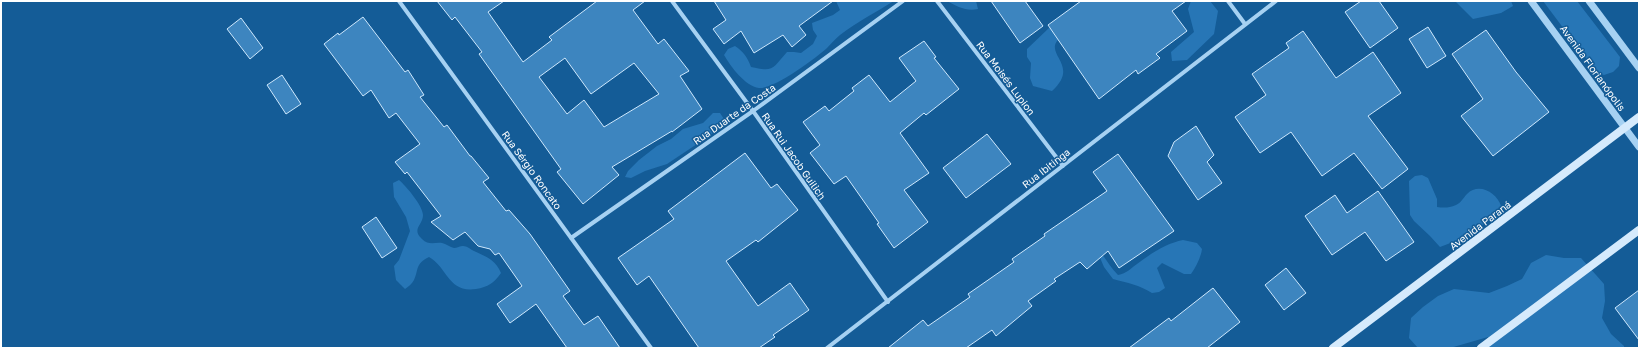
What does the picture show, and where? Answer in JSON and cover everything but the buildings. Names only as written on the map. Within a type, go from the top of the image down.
[{"type":"main road","name":"Avenida Paraná","points":[[1333,348],[1639,117]]},
{"type":"main road","points":[[1481,348],[1639,230]]},
{"type":"street","name":"Rua Sérgio Roncato","points":[[399,1],[651,348]]},
{"type":"street","name":"Rua Rui Jacob Guilich","points":[[672,1],[753,111],[888,302]]},
{"type":"street","name":"Rua Duarte da Costa","points":[[571,238],[753,111],[903,1]]},
{"type":"street","name":"Rua Moisés Lupion","points":[[937,1],[1063,166]]},
{"type":"street","points":[[1228,1],[1245,24]]},
{"type":"street","name":"Rua Ibitinga","points":[[827,348],[1276,1]]},
{"type":"street","name":"Avenida Florianópolis","points":[[1531,1],[1639,147]]},
{"type":"street","points":[[1589,1],[1639,68]]},
{"type":"shaded area","points":[[836,1],[894,1],[846,30],[827,48],[804,66],[784,79],[765,87],[759,88],[749,84],[734,70],[724,55],[728,49],[735,46],[745,55],[751,67],[764,69],[772,68],[787,52],[801,53],[813,44],[817,36],[813,30],[812,23],[833,15],[840,10]]},
{"type":"shaded area","points":[[947,1],[976,1],[978,9],[970,10],[958,7]]},
{"type":"shaded area","points":[[1191,1],[1210,1],[1218,11],[1214,34],[1187,60],[1172,61],[1171,52],[1194,32],[1188,9]]},
{"type":"shaded area","points":[[1455,1],[1511,1],[1513,6],[1501,13],[1473,19]]},
{"type":"shaded area","points":[[1543,1],[1577,1],[1620,57],[1619,66],[1613,72],[1604,75],[1597,73]]},
{"type":"shaded area","points":[[1056,25],[1061,37],[1056,43],[1055,49],[1063,74],[1060,82],[1052,91],[1033,86],[1030,78],[1031,63],[1027,57],[1027,49],[1049,28]]},
{"type":"shaded area","points":[[713,113],[720,113],[724,119],[724,126],[667,164],[645,171],[631,178],[625,177],[628,171],[639,160],[657,146],[671,139],[683,129],[703,123]]},
{"type":"shaded area","points":[[1422,175],[1428,178],[1437,199],[1437,207],[1446,208],[1456,205],[1461,202],[1467,194],[1477,189],[1482,189],[1492,193],[1499,201],[1501,206],[1474,234],[1440,247],[1410,215],[1409,181],[1415,176]]},
{"type":"shaded area","points":[[399,180],[414,196],[422,211],[423,218],[417,230],[419,236],[427,242],[442,243],[454,248],[466,246],[486,257],[493,261],[499,268],[501,273],[496,279],[487,286],[476,289],[460,287],[454,284],[440,267],[429,257],[419,264],[414,280],[405,289],[396,280],[394,266],[399,260],[410,231],[406,217],[394,197],[393,183]]},
{"type":"shaded area","points":[[1183,240],[1197,243],[1202,249],[1195,268],[1191,274],[1184,274],[1162,263],[1157,268],[1165,288],[1159,292],[1152,293],[1138,286],[1113,279],[1104,267],[1095,246],[1118,275],[1128,271],[1147,256],[1159,249]]},
{"type":"shaded area","points":[[1546,255],[1564,258],[1581,258],[1604,284],[1605,301],[1602,318],[1611,334],[1624,346],[1624,348],[1489,348],[1488,337],[1450,348],[1418,348],[1409,338],[1411,318],[1438,296],[1454,289],[1489,293],[1522,279],[1531,263]]}]
